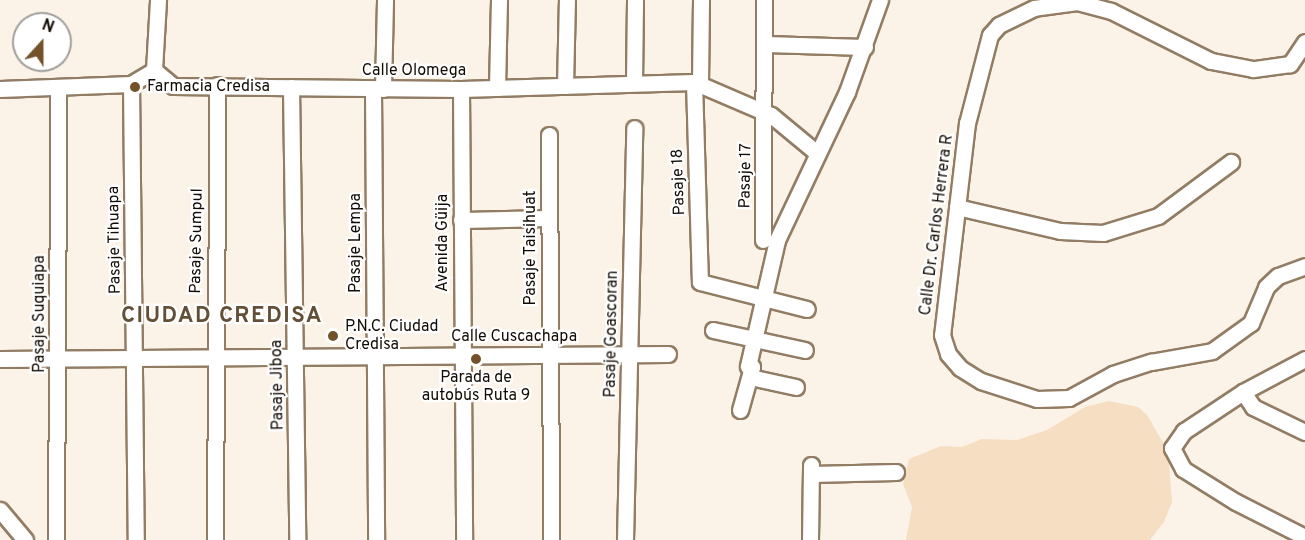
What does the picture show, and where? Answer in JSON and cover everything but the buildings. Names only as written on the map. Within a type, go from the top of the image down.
[{"type":"street","points":[[0,89],[131,84],[154,70],[158,0]]},
{"type":"street","name":"Pasaje Lempa","points":[[376,540],[375,356],[378,89],[385,0]]},
{"type":"street","points":[[497,88],[499,0]]},
{"type":"street","points":[[566,86],[567,0]]},
{"type":"street","points":[[634,83],[635,0]]},
{"type":"street","name":"Pasaje 18","points":[[701,0],[697,82],[700,282],[763,298]]},
{"type":"street","name":"Pasaje 17","points":[[763,240],[764,0]]},
{"type":"street","points":[[740,410],[753,367],[748,366],[781,228],[818,153],[865,46],[880,0]]},
{"type":"street","name":"Calle Dr. Carlos Herrera R","points":[[1305,42],[1290,64],[1253,69],[1211,61],[1112,11],[1077,2],[1054,3],[1009,17],[990,35],[967,123],[942,335],[948,354],[960,368],[981,381],[1036,399],[1069,398],[1113,374],[1151,362],[1212,351],[1251,323],[1266,287],[1278,276],[1305,266]]},
{"type":"street","points":[[765,44],[865,46]]},
{"type":"street","name":"Calle Olomega","points":[[154,70],[172,86],[461,89],[697,82],[765,112],[818,153]]},
{"type":"street","name":"Pasaje Tihuapa","points":[[131,84],[135,540]]},
{"type":"street","name":"Pasaje Sumpul","points":[[214,540],[217,86]]},
{"type":"street","name":"Pasaje Jiboa","points":[[291,87],[297,540]]},
{"type":"street","name":"Pasaje Suquiapa","points":[[56,540],[58,88]]},
{"type":"street","name":"Avenida Güija","points":[[461,89],[464,540]]},
{"type":"street","name":"Pasaje Goascoran","points":[[626,540],[634,128]]},
{"type":"street","name":"Pasaje Taisihuat","points":[[549,135],[551,540]]},
{"type":"street","points":[[957,207],[1060,231],[1103,233],[1158,216],[1231,162]]},
{"type":"street","points":[[461,220],[549,219]]},
{"type":"street","points":[[763,298],[807,309]]},
{"type":"street","points":[[713,330],[805,350]]},
{"type":"street","name":"Calle Cuscachapa","points":[[0,359],[668,354]]},
{"type":"street","points":[[1305,359],[1243,392],[1184,431],[1172,448],[1182,469],[1236,502],[1305,537]]},
{"type":"street","points":[[750,377],[796,387]]},
{"type":"street","points":[[1243,392],[1253,406],[1305,432]]},
{"type":"street","points":[[810,540],[811,469],[896,472]]},
{"type":"street","points":[[0,510],[25,540]]},
{"type":"shaded area","points":[[1109,401],[1138,407],[1147,415],[1168,451],[1172,502],[1164,522],[1150,540],[906,540],[912,507],[903,484],[909,459],[941,446],[962,447],[982,439],[1017,440],[1047,430],[1085,407]]},
{"type":"place","name":"Farmacia Credisa","points":[[135,87]]},
{"type":"place","name":"P.N.C. Ciudad Credisa","points":[[333,336]]},
{"type":"place","name":"Parada de autobús Ruta 9","points":[[476,359]]},
{"type":"district","name":"CIUDAD CREDISA","points":[[222,317]]}]
